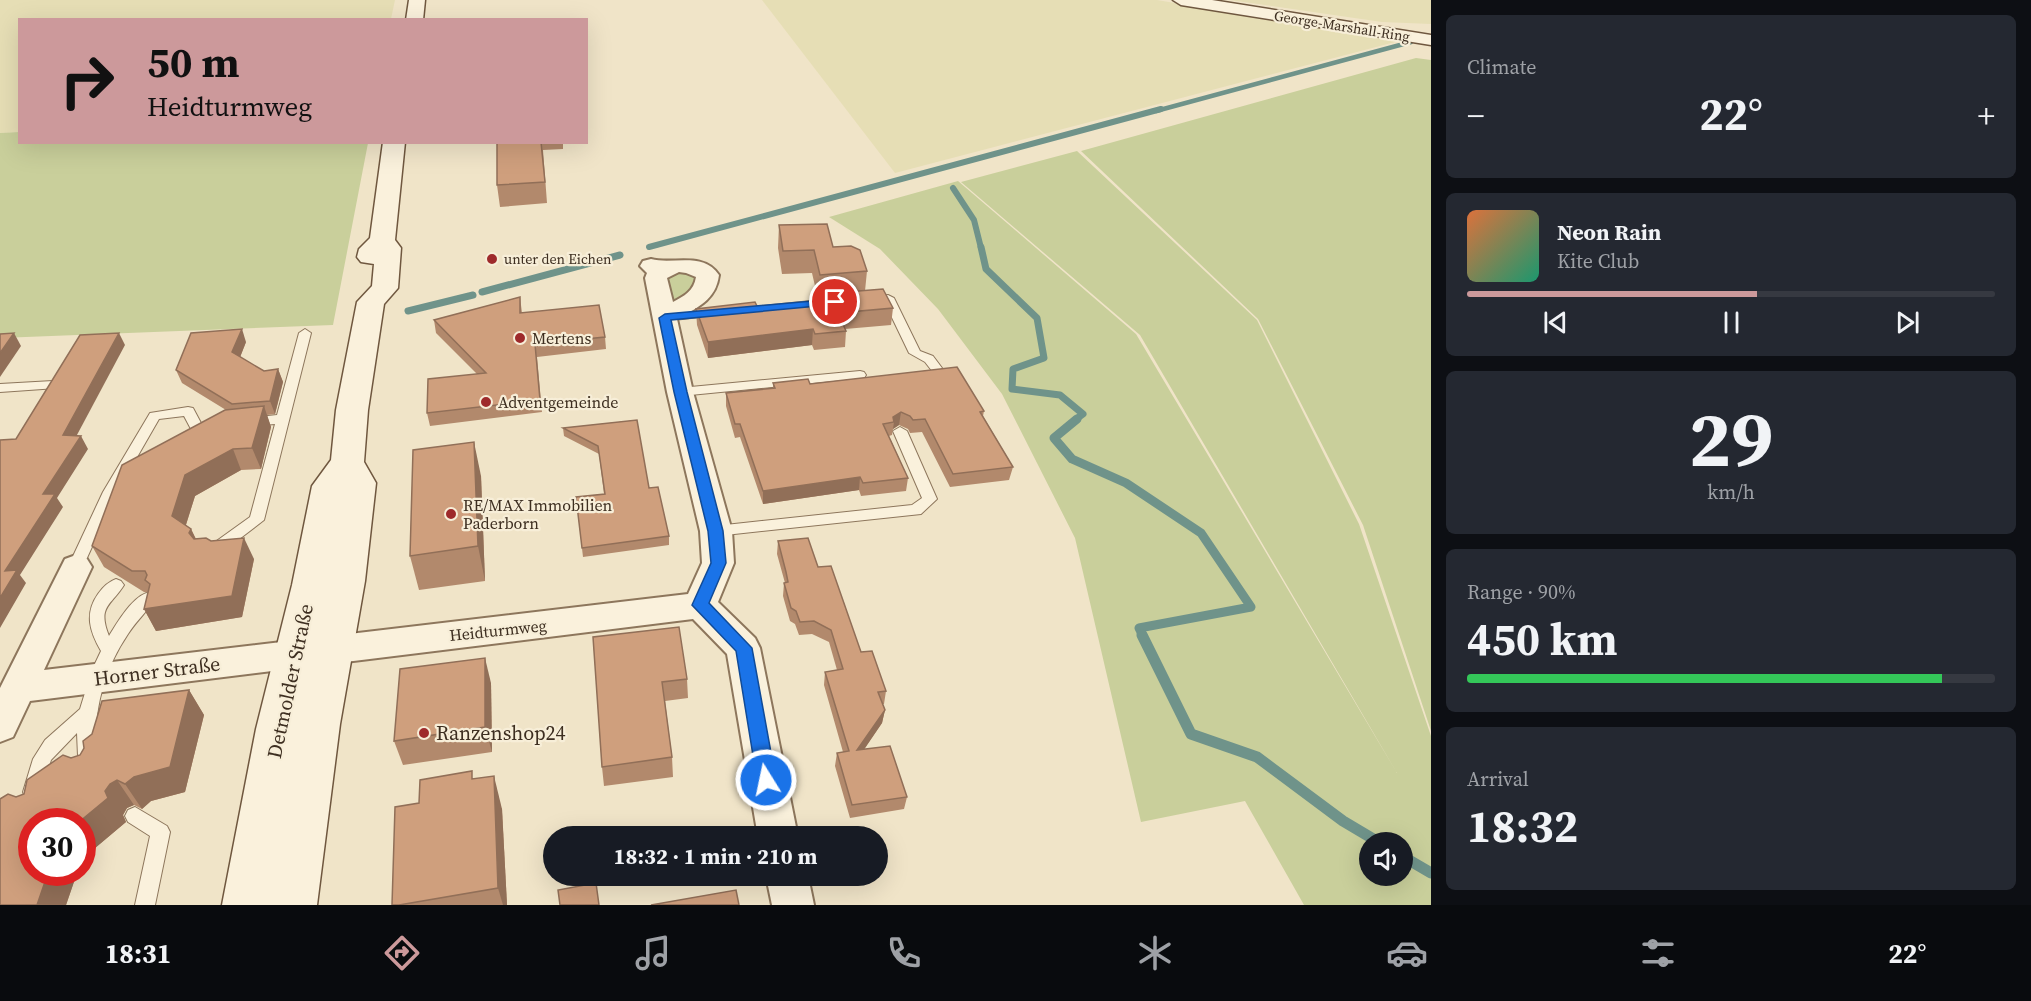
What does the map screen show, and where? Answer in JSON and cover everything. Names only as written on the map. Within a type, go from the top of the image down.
[{"type":"main road","points":[[414,18],[417,0]]},
{"type":"main road","name":"George-Marshall-Ring","points":[[1181,0],[1431,40]]},
{"type":"main road","name":"Detmolder Straße","points":[[292,905],[318,724],[311,585],[329,486],[347,462],[352,410],[371,302],[385,288],[388,248],[382,240],[394,144]]},
{"type":"main road","name":"Detmolder Straße","points":[[247,905],[278,729],[314,650]]},
{"type":"street","points":[[665,317],[702,294],[707,287],[708,275],[697,267],[677,264],[656,268],[656,278],[680,392],[716,531],[718,563],[700,605],[743,648],[776,826]]},
{"type":"street","points":[[0,726],[76,567]]},
{"type":"street","name":"Heidturmweg","points":[[314,650],[572,622],[700,605]]},
{"type":"street","name":"Horner Straße","points":[[18,688],[98,680],[314,650]]},
{"type":"street","points":[[790,886],[793,905]]},
{"type":"lane","points":[[867,300],[888,298],[915,353],[929,359],[936,368]]},
{"type":"lane","points":[[665,317],[835,302]]},
{"type":"lane","points":[[209,554],[258,520],[305,333]]},
{"type":"lane","points":[[680,392],[860,375]]},
{"type":"lane","points":[[0,387],[53,385]]},
{"type":"lane","points":[[76,567],[110,492],[155,416],[188,411],[197,428],[284,419]]},
{"type":"lane","points":[[716,531],[916,510],[930,499],[900,431]]},
{"type":"lane","points":[[90,773],[86,744],[98,680],[99,606],[107,592],[116,585]]},
{"type":"lane","points":[[36,808],[32,792],[34,772],[46,750],[98,680],[133,612],[148,597]]},
{"type":"lane","points":[[135,816],[160,832],[145,905]]},
{"type":"shaded area","points":[[0,0],[395,0],[391,18],[18,18],[18,132],[0,133]]},
{"type":"shaded area","points":[[762,0],[1157,0],[1399,41],[895,173]]},
{"type":"shaded area","points":[[1230,0],[1431,0],[1431,24],[1382,22]]},
{"type":"green space","points":[[1416,58],[1431,60],[1431,731],[1363,525],[1258,319],[1081,151]]},
{"type":"green space","points":[[18,132],[18,144],[368,144],[333,325],[0,338],[0,133]]},
{"type":"green space","points":[[1077,151],[1257,320],[1359,524],[1431,736],[1431,905],[1304,905],[1245,801],[1141,822],[1075,538],[1002,394],[938,309],[880,249],[829,217],[958,181],[1136,334],[1397,773],[1140,335],[961,182]]},
{"type":"green space","points":[[671,272],[692,272],[702,282],[685,297],[675,300],[671,298],[664,275]]},
{"type":"building","points":[[497,144],[541,144],[545,182],[497,185]]},
{"type":"building","points":[[827,224],[833,247],[851,246],[860,250],[867,271],[820,275],[814,250],[783,251],[779,225]]},
{"type":"building","points":[[883,289],[893,308],[838,313],[846,331],[815,334],[813,329],[708,342],[696,309],[755,302],[759,310],[824,302],[822,294]]},
{"type":"building","points":[[520,297],[520,313],[599,305],[605,337],[535,344],[540,400],[427,413],[428,379],[486,373],[434,320]]},
{"type":"building","points":[[242,329],[232,352],[264,371],[278,369],[270,401],[232,404],[176,370],[191,333]]},
{"type":"building","points":[[14,333],[0,353],[0,334]]},
{"type":"building","points":[[119,333],[63,435],[81,436],[43,494],[55,494],[5,571],[17,570],[0,598],[0,440],[16,439],[80,335]]},
{"type":"building","points":[[957,367],[984,411],[980,412],[1013,467],[953,474],[925,419],[913,420],[901,412],[893,417],[894,422],[883,424],[908,478],[863,483],[860,477],[763,491],[740,424],[735,424],[726,393],[775,388],[773,383],[808,379],[810,384]]},
{"type":"building","points":[[264,406],[252,448],[233,449],[185,475],[172,516],[191,529],[189,533],[194,539],[206,538],[211,541],[244,538],[232,596],[144,609],[150,584],[145,580],[147,575],[145,571],[132,571],[92,546],[122,465],[225,410]]},
{"type":"building","points":[[637,420],[649,488],[658,487],[669,536],[582,548],[576,497],[605,494],[598,446],[563,428]]},
{"type":"building","points":[[474,442],[478,546],[410,556],[413,450]]},
{"type":"building","points":[[808,538],[818,567],[831,566],[861,652],[872,651],[886,691],[878,692],[885,710],[857,750],[890,746],[907,797],[852,805],[837,753],[849,751],[825,672],[843,669],[831,630],[814,621],[800,622],[796,611],[791,608],[784,583],[788,582],[778,541]]},
{"type":"building","points":[[679,627],[687,679],[662,682],[672,757],[602,767],[593,637]]},
{"type":"building","points":[[485,658],[485,727],[394,741],[400,669]]},
{"type":"building","points":[[189,690],[170,767],[134,777],[125,784],[117,780],[105,791],[108,798],[96,808],[18,808],[18,886],[44,886],[37,905],[0,905],[0,799],[8,794],[16,797],[24,794],[27,780],[63,755],[71,758],[80,755],[84,748],[83,741],[92,734],[102,701]]},
{"type":"building","points":[[472,771],[472,779],[494,776],[498,888],[392,905],[395,807],[419,803],[420,780]]},
{"type":"building","points":[[596,886],[599,905],[560,905],[558,890]]},
{"type":"building","points":[[736,890],[739,905],[651,905]]},
{"type":"waterway","points":[[1156,111],[1411,42]]},
{"type":"waterway","points":[[649,247],[1161,109]]},
{"type":"waterway","points":[[953,188],[974,220],[981,248]]},
{"type":"waterway","points":[[981,247],[986,269],[1037,318],[1044,358],[1013,369],[1012,389],[1060,395],[1083,414],[1075,420]]},
{"type":"waterway","points":[[482,292],[620,255]]},
{"type":"waterway","points":[[408,311],[473,295]]},
{"type":"waterway","points":[[1077,419],[1054,438],[1072,459],[1126,483],[1201,533],[1251,607],[1139,628],[1143,636]]},
{"type":"waterway","points":[[1142,635],[1191,734],[1257,757],[1343,821],[1362,832]]},
{"type":"waterway","points":[[1413,862],[1431,873]]},
{"type":"place","name":"unter den Eichen","points":[[492,259]]},
{"type":"place","name":"Mertens","points":[[520,338]]},
{"type":"place","name":"Adventgemeinde","points":[[486,402]]},
{"type":"place","name":"RE/MAX Immobilien Paderborn","points":[[451,514]]},
{"type":"place","name":"Ranzenshop24","points":[[424,733]]},
{"type":"route","points":[[766,780],[743,648],[700,605],[718,563],[716,531],[680,392],[665,318],[835,302]]}]
